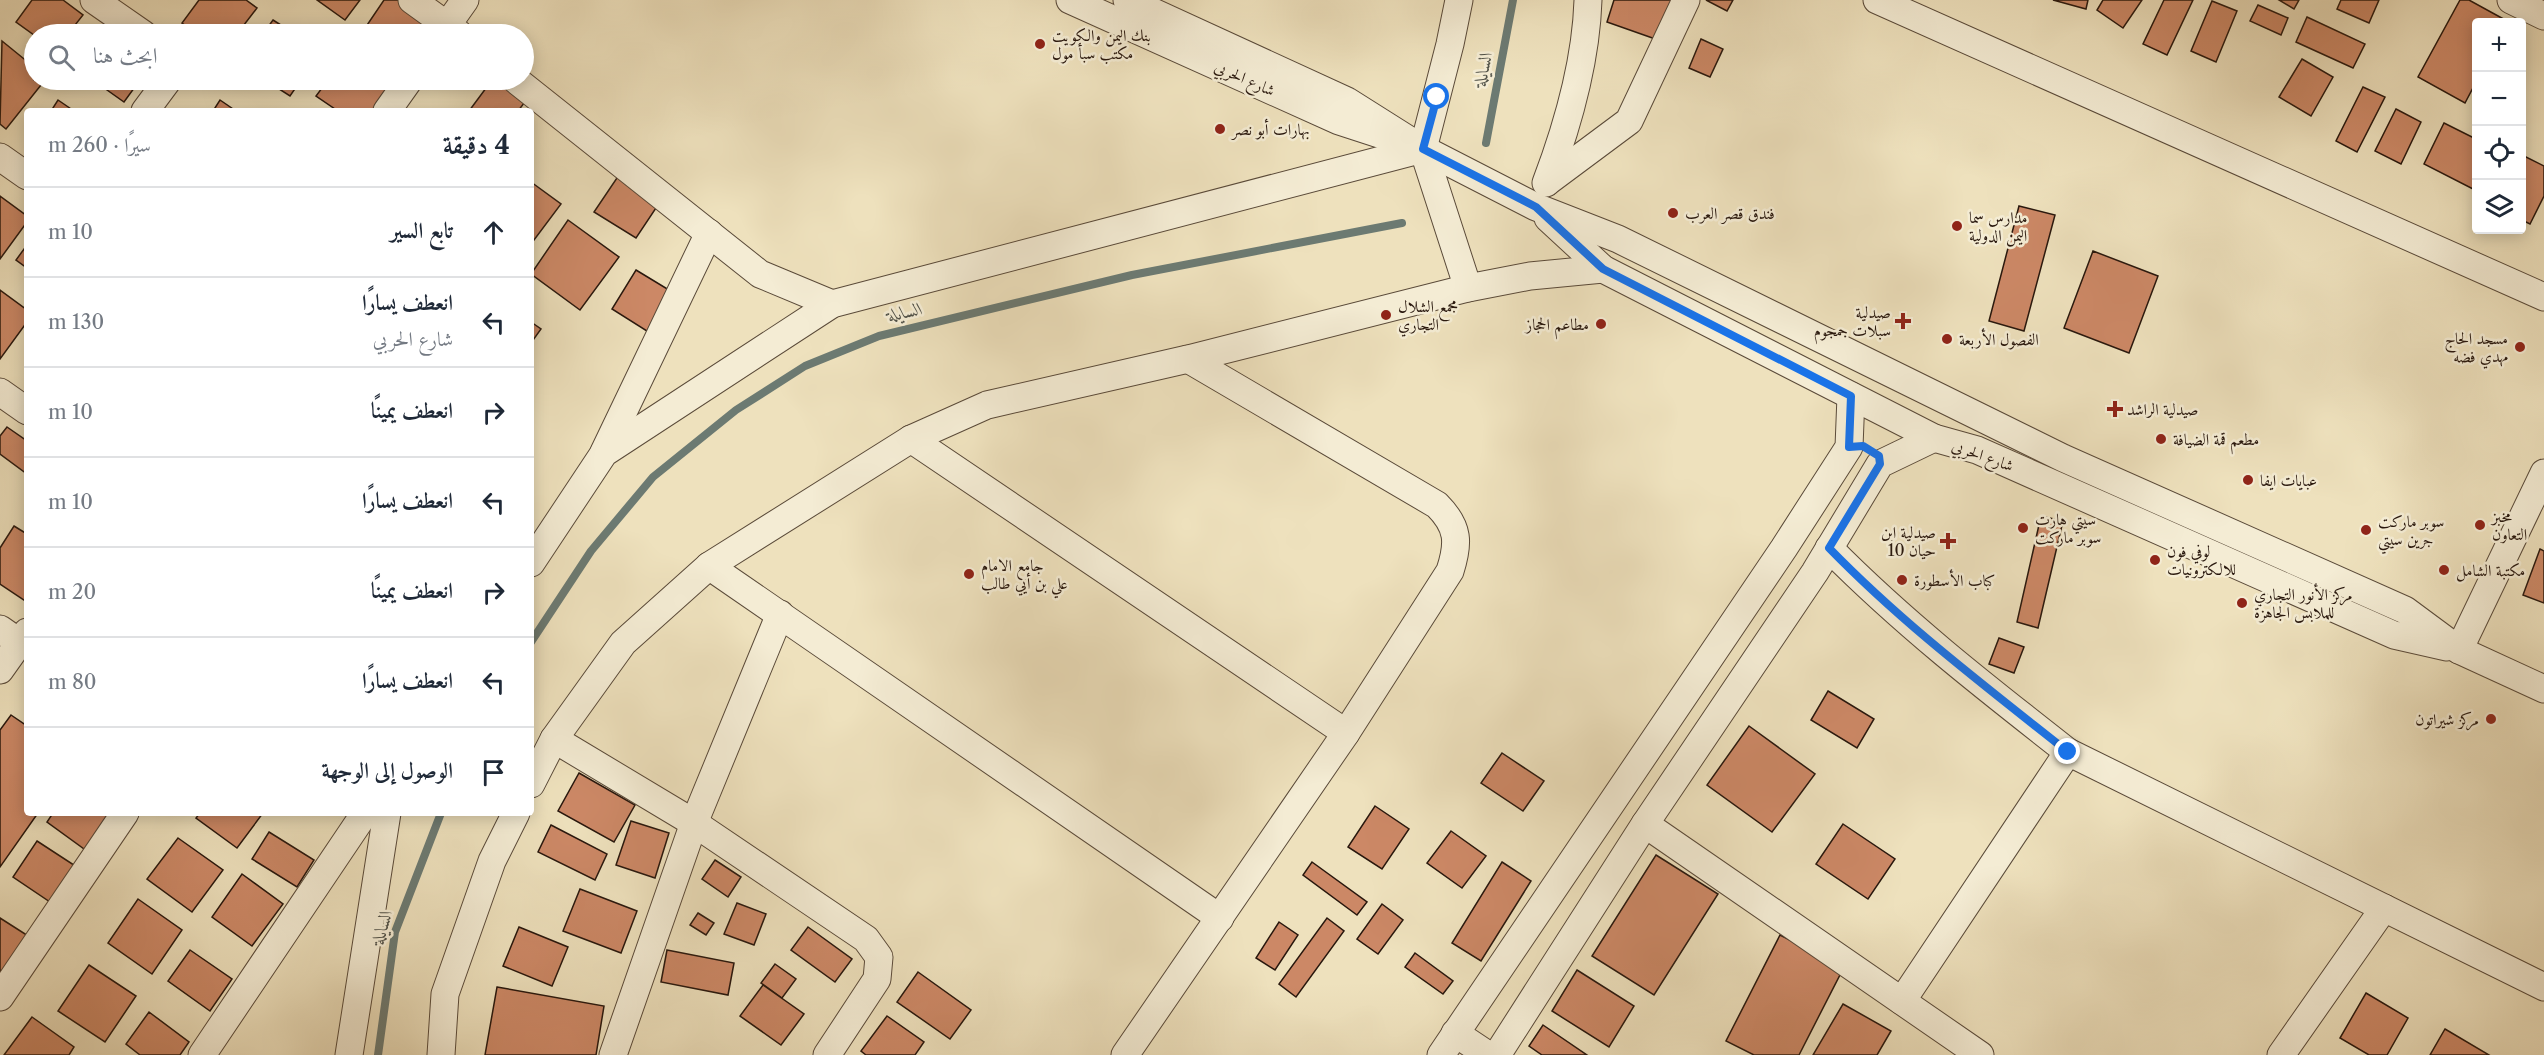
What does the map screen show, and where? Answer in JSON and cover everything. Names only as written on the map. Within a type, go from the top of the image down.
[{"type":"street","points":[[94,0],[129,24]]},
{"type":"street","points":[[412,0],[441,24]]},
{"type":"street","points":[[453,24],[465,0]]},
{"type":"street","name":"شارع الحربي","points":[[1070,0],[1339,121],[1423,149]]},
{"type":"street","name":"شارع الحربي","points":[[1127,0],[1347,101],[1423,149],[1536,207],[1618,239],[2063,458],[2405,610],[2460,650],[2544,689]]},
{"type":"street","points":[[1460,0],[1423,149],[1468,288]]},
{"type":"street","points":[[1536,207],[1566,125],[1580,67],[1588,0]]},
{"type":"street","points":[[1547,182],[1629,121],[1686,0]]},
{"type":"street","points":[[1877,0],[2544,297]]},
{"type":"street","points":[[2511,0],[2544,16]]},
{"type":"street","points":[[147,108],[161,90]]},
{"type":"street","points":[[389,108],[402,90]]},
{"type":"street","points":[[529,90],[760,274],[832,304]]},
{"type":"street","points":[[604,453],[832,304],[1423,149]]},
{"type":"street","points":[[0,157],[24,174]]},
{"type":"street","name":"شارع الحربي","points":[[1536,207],[1603,269],[1934,438],[1987,454],[2394,636],[2460,650]]},
{"type":"street","points":[[534,558],[604,453],[709,233]]},
{"type":"street","points":[[534,778],[554,739],[623,642],[709,566],[911,439],[987,405],[1188,359],[1468,288],[1530,276],[1603,269]]},
{"type":"street","points":[[1125,1055],[1346,733],[1449,571],[1457,549],[1456,536],[1446,513],[1437,505],[1188,359]]},
{"type":"street","points":[[0,392],[24,409]]},
{"type":"street","points":[[1488,1055],[1448,1044],[1778,558],[1849,447],[1851,396]]},
{"type":"street","points":[[1497,1055],[1645,824],[1815,572],[1880,464],[1934,438]]},
{"type":"street","points":[[911,439],[1346,733]]},
{"type":"street","points":[[1849,447],[1863,446],[1879,456],[1880,464]]},
{"type":"street","points":[[2460,650],[2544,473]]},
{"type":"street","points":[[1829,548],[1874,593],[1932,645],[2068,752],[2544,987]]},
{"type":"street","points":[[709,566],[1220,918]]},
{"type":"street","points":[[613,1055],[694,823],[780,614]]},
{"type":"street","points":[[0,670],[16,635]]},
{"type":"street","points":[[554,739],[694,823],[866,939],[879,957],[877,979],[827,1055]]},
{"type":"street","points":[[1902,1002],[2068,752]]},
{"type":"street","points":[[0,997],[123,816]]},
{"type":"street","points":[[202,1055],[363,816]]},
{"type":"street","points":[[349,1055],[387,816]]},
{"type":"street","points":[[441,1055],[445,994],[492,861],[514,816]]},
{"type":"street","points":[[1645,824],[1980,1055]]},
{"type":"street","points":[[2281,1055],[2384,908]]},
{"type":"building","points":[[32,0],[63,0],[83,15],[76,24],[24,24],[24,28],[16,22]]},
{"type":"building","points":[[199,0],[246,0],[257,8],[245,24],[182,23]]},
{"type":"building","points":[[317,0],[360,0],[345,20]]},
{"type":"building","points":[[384,0],[401,0],[437,24],[368,24]]},
{"type":"building","points":[[1614,0],[1676,0],[1661,41],[1607,22]]},
{"type":"building","points":[[1706,0],[1733,0],[1727,11]]},
{"type":"building","points":[[2053,0],[2088,0],[2086,9]]},
{"type":"building","points":[[2103,0],[2142,0],[2123,28],[2097,10]]},
{"type":"building","points":[[2164,0],[2193,0],[2167,55],[2143,44]]},
{"type":"building","points":[[2279,0],[2299,0],[2294,9]]},
{"type":"building","points":[[2341,0],[2379,0],[2369,23],[2337,9]]},
{"type":"building","points":[[2460,0],[2469,0],[2502,18],[2472,18],[2472,90],[2465,103],[2418,77]]},
{"type":"building","points":[[2212,1],[2237,11],[2216,62],[2191,51]]},
{"type":"building","points":[[2258,5],[2288,18],[2281,35],[2250,21]]},
{"type":"building","points":[[2307,17],[2365,44],[2353,68],[2296,42]]},
{"type":"building","points":[[1701,39],[1723,49],[1710,77],[1689,68]]},
{"type":"building","points":[[2,41],[24,59],[24,90],[37,90],[6,129],[0,124]]},
{"type":"building","points":[[2302,59],[2333,77],[2311,116],[2279,97]]},
{"type":"building","points":[[2363,87],[2385,97],[2357,152],[2336,141]]},
{"type":"building","points":[[107,90],[133,90],[124,102]]},
{"type":"building","points":[[281,90],[294,90],[290,96]]},
{"type":"building","points":[[320,90],[389,90],[376,108],[334,108],[316,96]]},
{"type":"building","points":[[485,90],[516,90],[528,98],[520,108],[471,108]]},
{"type":"building","points":[[58,100],[70,108],[53,108]]},
{"type":"building","points":[[220,100],[232,108],[215,108]]},
{"type":"building","points":[[2396,109],[2421,122],[2401,164],[2375,151]]},
{"type":"building","points":[[2444,123],[2472,137],[2472,188],[2424,164]]},
{"type":"building","points":[[2526,157],[2544,166],[2544,196],[2530,224],[2526,222]]},
{"type":"building","points":[[623,169],[664,196],[636,238],[594,212]]},
{"type":"building","points":[[534,184],[561,204],[534,240]]},
{"type":"building","points":[[0,196],[24,214],[24,226],[0,259]]},
{"type":"building","points":[[2019,206],[2055,215],[2024,331],[1989,321]]},
{"type":"building","points":[[568,220],[619,257],[580,310],[534,276],[534,270]]},
{"type":"building","points":[[24,249],[24,266],[16,260]]},
{"type":"building","points":[[2093,251],[2158,276],[2129,353],[2064,328]]},
{"type":"building","points":[[636,270],[674,293],[650,333],[612,309]]},
{"type":"building","points":[[0,290],[24,308],[24,326],[0,359]]},
{"type":"building","points":[[534,324],[541,329],[534,339]]},
{"type":"building","points":[[7,427],[24,439],[24,472],[0,454],[0,436]]},
{"type":"building","points":[[2041,516],[2063,521],[2038,628],[2017,622]]},
{"type":"building","points":[[14,526],[24,532],[24,600],[0,584],[0,548]]},
{"type":"building","points":[[2540,549],[2544,551],[2544,603],[2523,595]]},
{"type":"building","points":[[1999,638],[2024,647],[2014,673],[1989,664]]},
{"type":"building","points":[[1828,691],[1874,719],[1857,748],[1811,720]]},
{"type":"building","points":[[11,715],[24,724],[24,816],[36,816],[0,867],[0,730]]},
{"type":"building","points":[[1749,726],[1815,774],[1772,832],[1707,785]]},
{"type":"building","points":[[1502,753],[1544,781],[1523,811],[1481,783]]},
{"type":"building","points":[[579,773],[635,805],[614,842],[558,811]]},
{"type":"building","points":[[1375,806],[1409,829],[1382,869],[1348,847]]},
{"type":"building","points":[[51,816],[119,816],[91,854],[47,822]]},
{"type":"building","points":[[198,816],[261,816],[237,848],[196,818]]},
{"type":"building","points":[[631,821],[669,833],[655,878],[616,865]]},
{"type":"building","points":[[1843,824],[1895,859],[1868,899],[1816,864]]},
{"type":"building","points":[[551,825],[607,854],[595,880],[538,852]]},
{"type":"building","points":[[1451,831],[1486,856],[1462,888],[1427,863]]},
{"type":"building","points":[[269,832],[314,860],[297,887],[252,859]]},
{"type":"building","points":[[178,838],[223,870],[192,912],[147,879]]},
{"type":"building","points":[[37,841],[80,869],[56,906],[13,877]]},
{"type":"building","points":[[1656,855],[1718,894],[1654,995],[1592,956]]},
{"type":"building","points":[[715,860],[741,877],[728,897],[702,879]]},
{"type":"building","points":[[1312,862],[1367,902],[1357,915],[1303,875]]},
{"type":"building","points":[[1502,862],[1531,881],[1481,961],[1452,943]]},
{"type":"building","points":[[242,874],[283,904],[252,946],[212,917]]},
{"type":"building","points":[[580,889],[637,911],[621,953],[563,931]]},
{"type":"building","points":[[138,899],[182,930],[152,974],[108,943]]},
{"type":"building","points":[[737,903],[766,914],[754,945],[724,934]]},
{"type":"building","points":[[1382,904],[1403,920],[1378,954],[1357,939]]},
{"type":"building","points":[[698,913],[714,923],[706,935],[690,925]]},
{"type":"building","points":[[0,918],[33,939],[9,976],[0,970]]},
{"type":"building","points":[[1327,918],[1344,931],[1296,997],[1279,984]]},
{"type":"building","points":[[1279,922],[1298,935],[1275,970],[1256,958]]},
{"type":"building","points":[[519,927],[568,947],[552,986],[503,966]]},
{"type":"building","points":[[808,927],[852,959],[835,982],[791,950]]},
{"type":"building","points":[[1780,935],[1844,967],[1799,1055],[1754,1055],[1726,1041]]},
{"type":"building","points":[[190,950],[232,979],[210,1011],[168,981]]},
{"type":"building","points":[[667,950],[734,963],[728,995],[661,982]]},
{"type":"building","points":[[1415,953],[1453,981],[1443,994],[1405,967]]},
{"type":"building","points":[[775,964],[796,979],[782,998],[761,983]]},
{"type":"building","points":[[89,965],[136,996],[105,1042],[58,1011]]},
{"type":"building","points":[[1577,970],[1634,1006],[1609,1047],[1552,1011]]},
{"type":"building","points":[[918,972],[971,1010],[950,1039],[897,1002]]},
{"type":"building","points":[[763,985],[804,1014],[781,1045],[740,1016]]},
{"type":"building","points":[[497,987],[604,1006],[596,1055],[485,1055]]},
{"type":"building","points":[[2366,993],[2408,1018],[2387,1055],[2369,1055],[2340,1038]]},
{"type":"building","points":[[1843,1004],[1891,1031],[1877,1055],[1813,1055]]},
{"type":"building","points":[[149,1012],[189,1042],[180,1055],[140,1055],[126,1044]]},
{"type":"building","points":[[887,1016],[924,1042],[915,1055],[866,1055],[861,1051]]},
{"type":"building","points":[[32,1017],[74,1047],[69,1055],[4,1055]]},
{"type":"building","points":[[1543,1025],[1587,1055],[1542,1055],[1529,1046]]},
{"type":"building","points":[[2445,1029],[2489,1055],[2430,1055]]},
{"type":"waterway","name":"السايلة","points":[[1486,143],[1513,0]]},
{"type":"waterway","name":"السايلة","points":[[534,637],[591,551],[653,477],[736,410],[805,366],[879,336],[1132,275],[1402,223]]},
{"type":"waterway","name":"السايلة","points":[[378,1055],[395,932],[440,816]]},
{"type":"place","name":"بنك اليمن والكويت مكتب سبأ مول","points":[[1040,44]]},
{"type":"place","name":"بهارات أبو نصر","points":[[1220,129]]},
{"type":"place","name":"فندق قصر العرب","points":[[1673,213]]},
{"type":"place","name":"مدارس سما اليمن الدولية","points":[[1957,226]]},
{"type":"place","name":"مجمع الشلال التجاري","points":[[1386,315]]},
{"type":"place","name":"صيدلية سبلات جمجوم","points":[[1903,321]]},
{"type":"place","name":"مطاعم الحجاز","points":[[1601,324]]},
{"type":"place","name":"الفصول الأربعة","points":[[1947,339]]},
{"type":"place","name":"مسجد الحاج مهدي فضه","points":[[2520,347]]},
{"type":"place","name":"صيدلية الراشد","points":[[2115,409]]},
{"type":"place","name":"مطعم قمة الضيافة","points":[[2161,439]]},
{"type":"place","name":"عبايات ايفا","points":[[2248,480]]},
{"type":"place","name":"مخبز التعاون","points":[[2480,525]]},
{"type":"place","name":"سيتي هارت سوبر ماركت","points":[[2023,528]]},
{"type":"place","name":"سوبر ماركت جرين سيتي","points":[[2366,530]]},
{"type":"place","name":"صيدلية ابن حيان 10","points":[[1948,541]]},
{"type":"place","name":"لوفي فون للالكترونيات","points":[[2155,560]]},
{"type":"place","name":"مكتبة الشامل","points":[[2444,570]]},
{"type":"place","name":"جامع الامام علي بن أيي طالب","points":[[969,574]]},
{"type":"place","name":"كباب الأسطورة","points":[[1902,580]]},
{"type":"place","name":"مركز الأنور التجاري للملابس الجاهزة","points":[[2242,603]]},
{"type":"place","name":"مركز شيراتون","points":[[2491,719]]},
{"type":"route","points":[[1437,97],[1423,149],[1536,207],[1603,269],[1851,396],[1849,447],[1863,446],[1879,456],[1880,464],[1829,548],[1874,593],[1932,645],[2068,752]]}]
